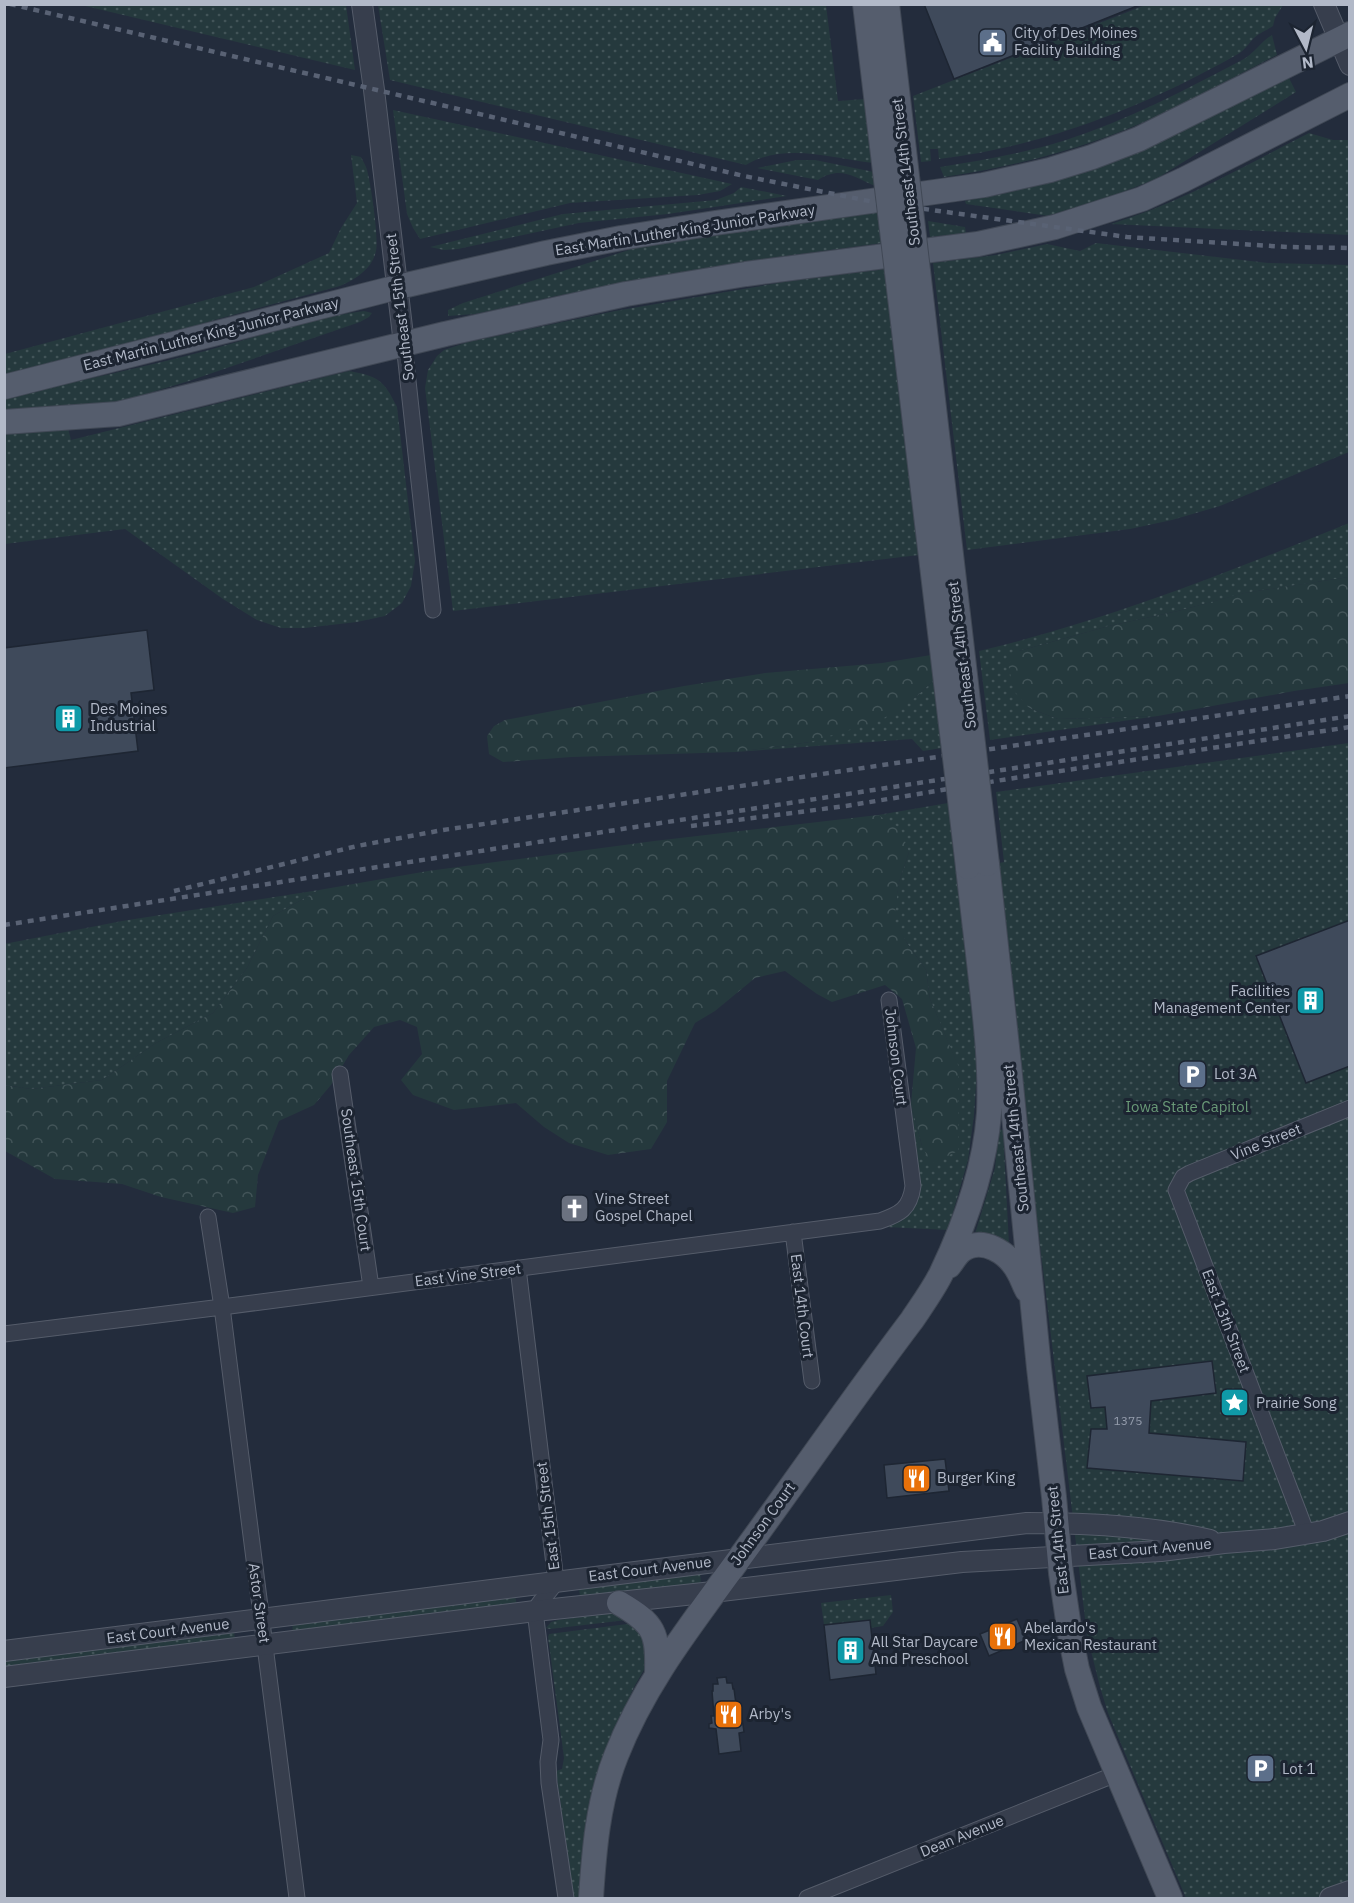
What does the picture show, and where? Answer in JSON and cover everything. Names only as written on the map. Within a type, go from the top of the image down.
[{"type":"main road","name":"Southeast 14th Street","points":[[865,4],[1034,1306]]},
{"type":"main road","name":"Southeast 14th Street","points":[[886,4],[977,866],[990,1073],[983,1155],[973,1195],[940,1276]]},
{"type":"main road","name":"East Martin Luther King Junior Parkway","points":[[4,387],[398,286],[621,238],[984,185],[1050,170],[1138,139],[1344,37]]},
{"type":"main road","points":[[4,422],[118,414],[517,317],[626,294],[746,274],[978,244],[1054,227],[1142,199],[1350,95]]},
{"type":"main road","points":[[940,1276],[962,1251],[976,1244],[991,1246],[1008,1258],[1019,1272],[1034,1306]]},
{"type":"main road","name":"Johnson Court","points":[[591,1899],[594,1852],[602,1804],[615,1757],[657,1673],[713,1592],[912,1320],[940,1276]]},
{"type":"main road","name":"East 14th Street","points":[[1034,1306],[1059,1556],[1077,1669],[1089,1707],[1116,1774],[1170,1899]]},
{"type":"main road","points":[[620,1603],[644,1619],[650,1627],[658,1646],[657,1673]]},
{"type":"street","name":"Southeast 15th Street","points":[[362,4],[398,286],[433,610]]},
{"type":"street","points":[[1324,4],[1344,37],[1350,65]]},
{"type":"street","name":"Johnson Court","points":[[889,1000],[913,1186]]},
{"type":"street","name":"Southeast 15th Court","points":[[340,1074],[371,1287]]},
{"type":"street","name":"Vine Street","points":[[1183,1177],[1350,1108]]},
{"type":"street","name":"East 13th Street","points":[[1183,1177],[1176,1190],[1307,1534]]},
{"type":"street","name":"East Vine Street","points":[[4,1334],[880,1221],[897,1215],[906,1208],[912,1197],[913,1186]]},
{"type":"street","name":"Astor Street","points":[[208,1217],[222,1307],[297,1899]]},
{"type":"street","name":"East 14th Court","points":[[793,1232],[812,1381]]},
{"type":"street","name":"East 15th Street","points":[[518,1269],[556,1581],[535,1611]]},
{"type":"street","name":"East Court Avenue","points":[[4,1677],[535,1611],[962,1562],[1161,1551],[1275,1539],[1323,1531],[1350,1522]]},
{"type":"street","name":"East Court Avenue","points":[[4,1651],[1027,1523],[1159,1529],[1224,1543]]},
{"type":"street","points":[[535,1611],[551,1740],[549,1783],[566,1899]]},
{"type":"street","name":"Dean Avenue","points":[[807,1899],[1116,1774]]},
{"type":"street","points":[[1330,1899],[1350,1890]]},
{"type":"green space","points":[[1148,4],[1283,5],[1273,26],[1256,36],[1240,52],[1167,91],[1093,122],[1056,134],[1017,145],[939,159],[938,149],[930,149],[931,161],[921,162],[913,96]]},
{"type":"green space","points":[[81,5],[346,5],[355,70]]},
{"type":"green space","points":[[378,5],[826,5],[838,101],[865,99],[873,163],[825,155],[792,153],[776,154],[746,165],[390,80]]},
{"type":"green space","points":[[1272,35],[1277,55],[1142,123],[1058,153],[1002,167],[944,177],[940,167],[1051,145],[1134,114],[1242,60]]},
{"type":"green space","points":[[1289,78],[1296,92],[1156,179],[1105,199],[1048,216],[966,204],[965,201],[1055,181],[1142,151]]},
{"type":"green space","points":[[393,110],[732,184],[720,191],[698,195],[570,203],[420,239],[407,214]]},
{"type":"green space","points":[[1309,133],[1333,140],[1349,140],[1349,235],[1111,224],[1187,195]]},
{"type":"green space","points":[[351,155],[361,157],[367,168],[377,245],[371,263],[357,277],[340,286],[5,379],[5,354],[254,287],[329,253],[357,203]]},
{"type":"green space","points":[[797,160],[815,160],[874,172],[875,186],[847,174],[833,173],[818,180],[757,168]]},
{"type":"green space","points":[[741,187],[787,196],[668,214],[579,223],[458,249],[444,250],[430,247],[563,214],[716,200],[734,193]]},
{"type":"green space","points":[[879,212],[882,243],[771,258],[556,296],[475,314],[448,316],[448,310],[463,303],[635,248],[772,225]]},
{"type":"green space","points":[[928,221],[965,227],[966,233],[930,237]]},
{"type":"green space","points":[[1096,243],[1268,263],[1349,265],[1349,452],[1220,506],[1172,520],[1130,529],[967,550],[933,263],[996,255],[1047,244],[1080,251]]},
{"type":"green space","points":[[885,269],[919,555],[453,611],[425,388],[428,370],[444,350],[468,342],[615,311],[784,282]]},
{"type":"green space","points":[[364,311],[372,313],[360,322],[189,381],[129,399],[80,409],[5,417],[4,397],[158,363],[305,323]]},
{"type":"green space","points":[[349,371],[374,377],[384,385],[397,407],[415,561],[411,586],[402,603],[385,616],[305,628],[281,628],[257,620],[223,599],[125,529],[5,544],[4,430],[67,424],[71,440]]},
{"type":"green space","points":[[1349,523],[1349,577],[1245,593],[1109,626],[1019,651],[1029,708],[1058,719],[1158,716],[990,740],[979,651],[1074,625],[1167,594]]},
{"type":"green space","points":[[1349,577],[1349,683],[1158,716],[1058,719],[1029,708],[1014,691],[1008,664],[1019,651],[1244,593]]},
{"type":"green space","points":[[931,655],[934,680],[916,697],[881,720],[810,742],[736,752],[572,757],[503,762],[489,754],[487,736],[494,726],[505,720],[765,673],[882,663]]},
{"type":"green space","points":[[934,680],[942,748],[923,751],[912,739],[736,752],[810,742],[916,697]]},
{"type":"green space","name":"Iowa State Capitol","points":[[1349,743],[1349,1898],[1186,1898],[1108,1713],[1087,1635],[1031,1170],[999,863],[1004,862],[996,792]]},
{"type":"green space","points":[[948,803],[972,995],[977,1072],[968,1160],[948,1230],[886,1227],[902,1221],[911,1211],[917,1202],[921,1186],[911,1104],[922,1146],[958,1151],[958,1066],[930,999],[926,970],[893,920],[899,882],[909,852],[878,815]]},
{"type":"green space","points":[[878,815],[900,828],[909,852],[899,882],[894,920],[926,970],[930,999],[958,1065],[958,1151],[931,1164],[922,1146],[911,1104],[916,1048],[902,999],[885,985],[832,1002],[785,971],[755,978],[715,1011],[695,1023],[667,1081],[667,1122],[651,1149],[608,1155],[569,1143],[544,1127],[516,1103],[454,1110],[413,1095],[401,1080],[422,1054],[417,1027],[400,1020],[374,1027],[349,1055],[331,1085],[314,1105],[279,1121],[258,1175],[255,1207],[233,1213],[161,1197],[122,1184],[55,1179],[5,1151],[4,1085],[31,1089],[102,1080],[156,1043],[213,1013],[247,968],[273,916],[319,890],[428,871],[654,841]]},
{"type":"green space","points":[[319,890],[273,916],[247,968],[213,1013],[156,1043],[102,1080],[31,1089],[5,1085],[4,944],[122,921]]},
{"type":"green space","points":[[999,1129],[1003,1130],[1009,1244],[974,1237],[995,1168]]},
{"type":"green space","points":[[700,1572],[701,1583],[580,1598],[579,1587]]},
{"type":"green space","points":[[515,1595],[517,1606],[293,1633],[292,1623]]},
{"type":"green space","points":[[891,1595],[893,1612],[883,1626],[871,1628],[869,1620],[824,1625],[821,1603]]},
{"type":"green space","points":[[618,1614],[627,1620],[546,1628],[551,1622],[558,1620]]},
{"type":"green space","points":[[627,1624],[639,1625],[649,1661],[634,1687],[611,1739],[580,1898],[574,1898],[556,1771],[562,1769],[564,1758],[548,1637],[549,1634]]},
{"type":"green space","points":[[234,1630],[235,1641],[5,1670],[4,1659]]},
{"type":"building","name":"City of Des Moines Facility Building","points":[[924,4],[1142,4],[954,79]]},
{"type":"building","name":"Des Moines Industrial","points":[[147,630],[154,690],[131,693],[138,751],[4,768],[4,648]]},
{"type":"building","name":"Facilities Management Center","points":[[1350,920],[1350,1066],[1306,1083],[1256,956]]},
{"type":"building","points":[[1212,1361],[1216,1393],[1151,1401],[1149,1433],[1246,1442],[1243,1481],[1087,1468],[1091,1429],[1107,1429],[1105,1407],[1091,1408],[1087,1376]]},
{"type":"building","name":"Burger King","points":[[945,1459],[949,1491],[887,1498],[884,1465]]},
{"type":"building","name":"Abelardo's Mexican Restaurant","points":[[1017,1619],[1026,1640],[989,1656],[980,1634]]},
{"type":"building","name":"All Star Daycare And Preschool","points":[[870,1620],[876,1674],[830,1680],[824,1625]]},
{"type":"building","name":"Arby's","points":[[726,1677],[727,1683],[732,1683],[734,1689],[737,1711],[741,1711],[744,1732],[739,1733],[741,1751],[719,1754],[716,1729],[709,1728],[709,1724],[712,1723],[711,1716],[714,1716],[712,1691],[713,1684],[718,1684],[717,1678]]},
{"type":"railway","points":[[10,4],[744,176],[874,202],[1127,237],[1287,247],[1350,248]]},
{"type":"railway","points":[[174,891],[357,846],[443,830],[1350,696]]},
{"type":"railway","points":[[4,925],[1350,716]]},
{"type":"railway","points":[[691,826],[846,806],[1350,727]]},
{"type":"place","name":"City of Des Moines Facility Building","points":[[993,42]]},
{"type":"place","name":"Des Moines Industrial","points":[[69,718]]},
{"type":"place","name":"Facilities Management Center","points":[[1311,1000]]},
{"type":"place","name":"Lot 3A","points":[[1193,1074]]},
{"type":"place","name":"Vine Street Gospel Chapel","points":[[574,1208]]},
{"type":"place","name":"Prairie Song","points":[[1235,1403]]},
{"type":"place","name":"Burger King","points":[[916,1478]]},
{"type":"place","name":"Abelardo's Mexican Restaurant","points":[[1003,1637]]},
{"type":"place","name":"All Star Daycare And Preschool","points":[[850,1651]]},
{"type":"place","name":"Arby's","points":[[728,1714]]},
{"type":"place","name":"Lot 1","points":[[1261,1769]]}]
